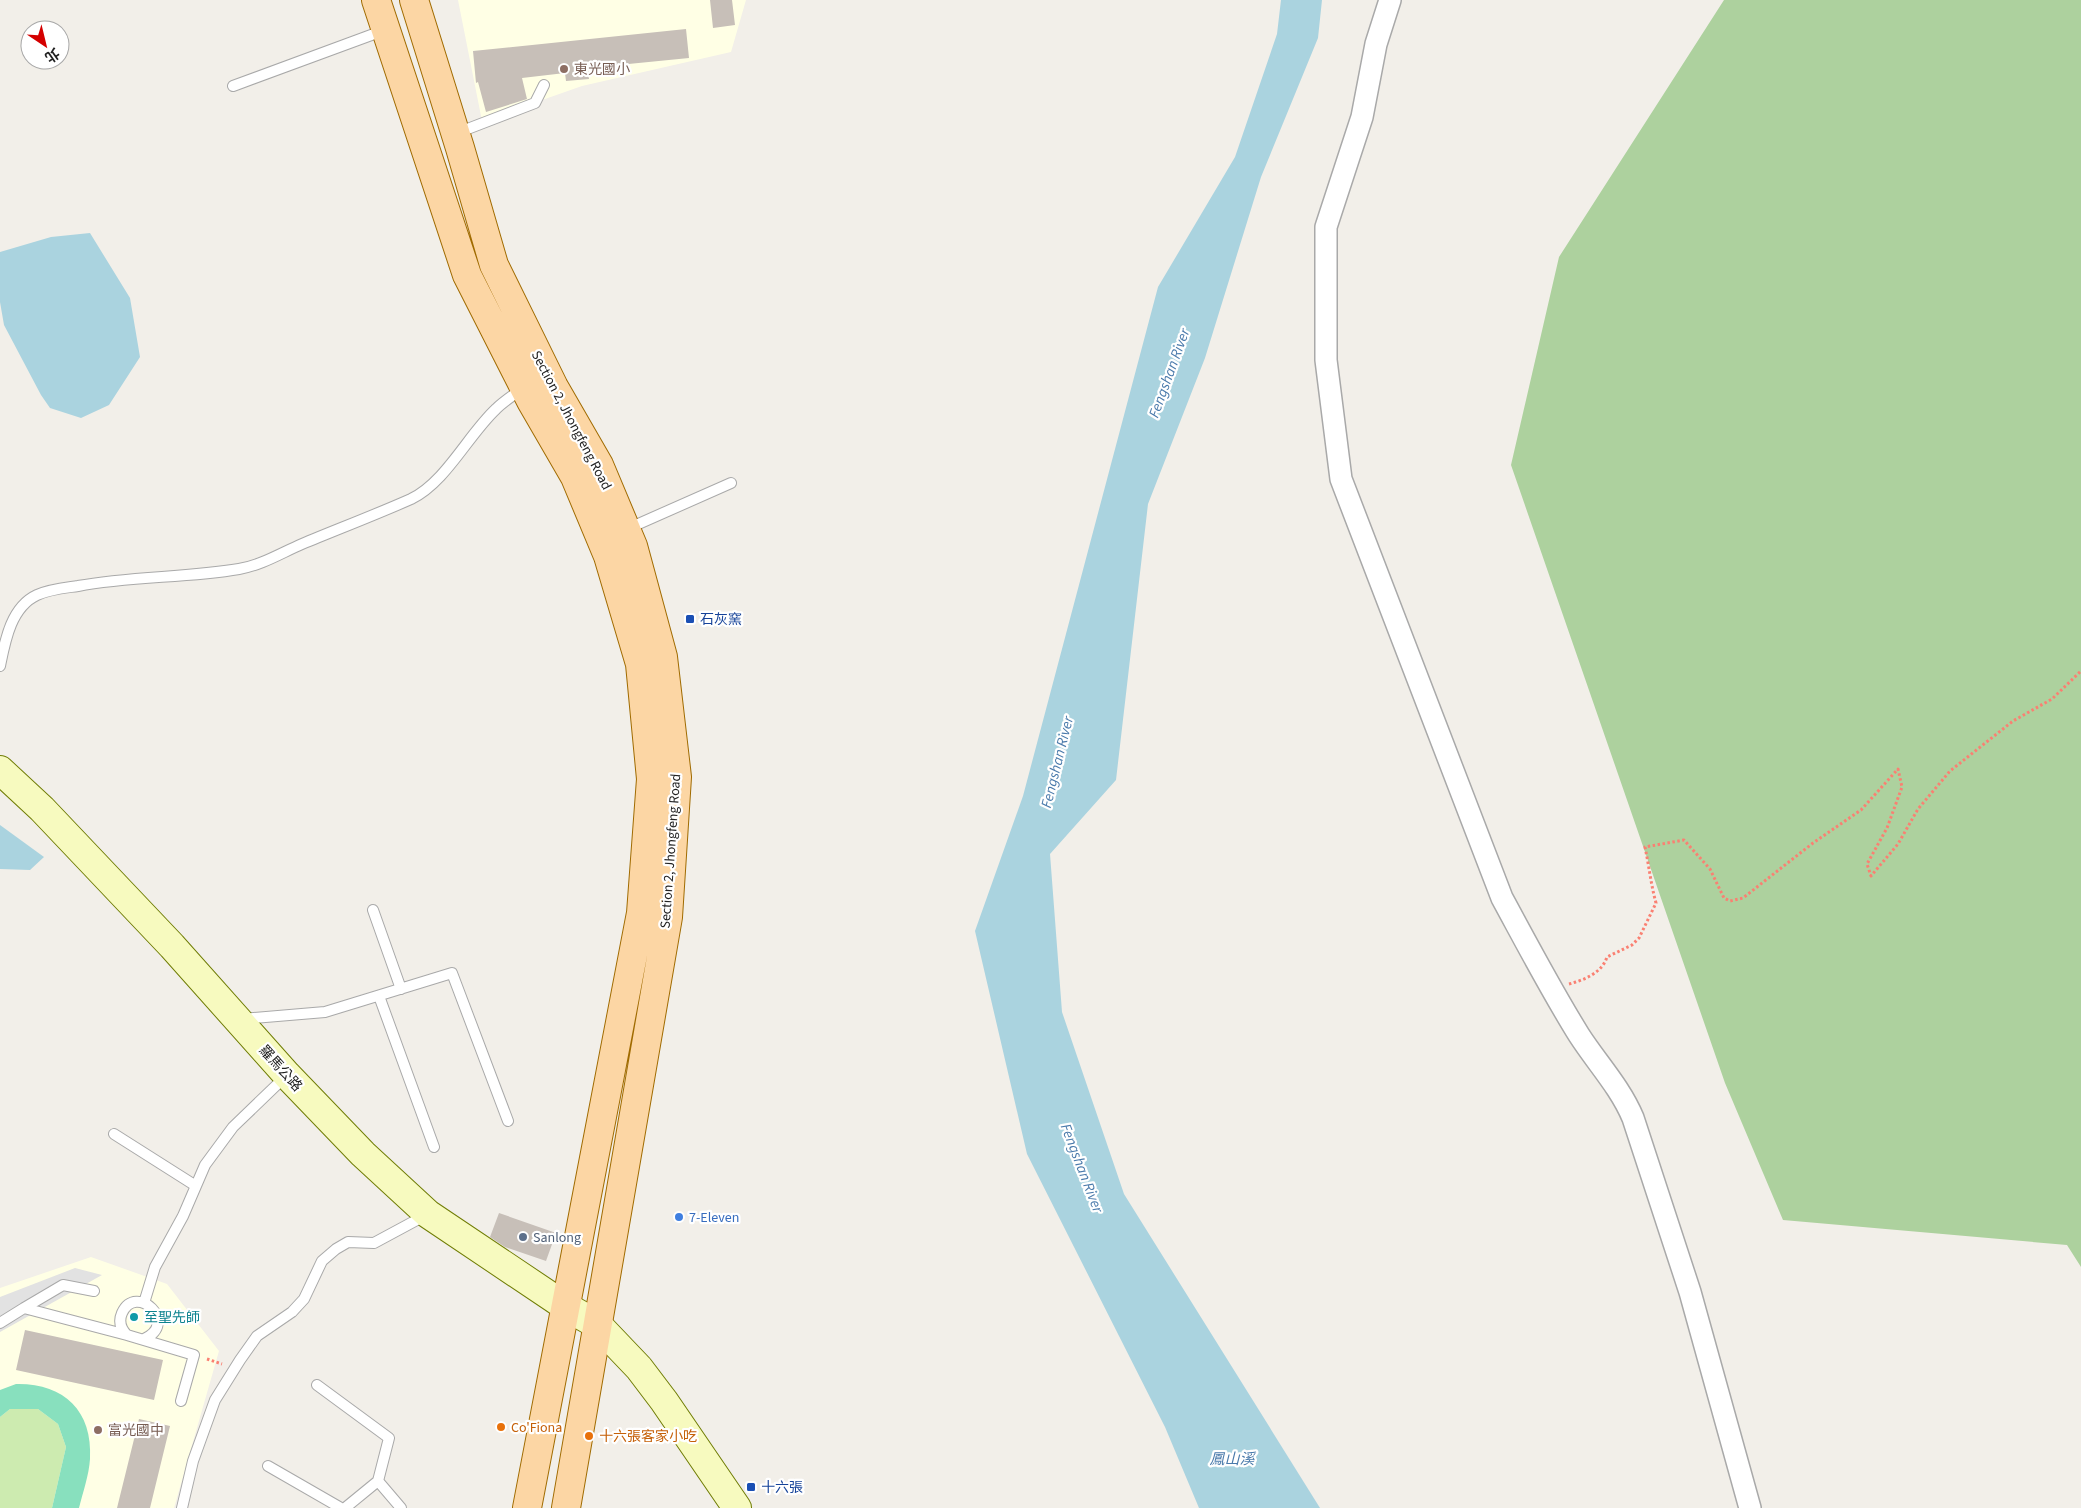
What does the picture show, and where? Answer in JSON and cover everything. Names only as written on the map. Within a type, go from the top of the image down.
[{"type":"main road","name":"Section 2, Jhongfeng Road","points":[[376,0],[467,275],[521,383],[575,477],[645,638],[663,657],[677,777],[668,917],[566,1508]]},
{"type":"main road","name":"Section 2, Jhongfeng Road","points":[[414,0],[494,265],[554,387],[599,464],[633,546],[645,638],[640,664],[651,779],[641,913],[528,1508]]},
{"type":"main road","points":[[521,383],[543,365]]},
{"type":"main road","name":"羅馬公路","points":[[0,770],[48,816],[172,946],[287,1075],[364,1154],[428,1214],[565,1306],[598,1325],[639,1368],[738,1508]]},
{"type":"street","points":[[1390,0],[1376,44],[1362,117],[1326,227],[1326,360],[1341,479],[1502,898],[1580,1036],[1626,1102],[1633,1118],[1690,1292],[1750,1508]]},
{"type":"lane","points":[[233,86],[374,34],[388,35]]},
{"type":"lane","points":[[456,134],[535,103],[544,85]]},
{"type":"lane","points":[[0,666],[7,634],[19,611],[36,595],[102,581],[202,574],[241,569],[263,563],[284,552],[413,498],[445,470],[496,408],[521,383]]},
{"type":"lane","points":[[626,529],[731,483]]},
{"type":"lane","points":[[373,910],[401,989]]},
{"type":"lane","points":[[238,1020],[325,1012],[452,974],[508,1121]]},
{"type":"lane","points":[[379,996],[434,1147]]},
{"type":"lane","points":[[144,1303],[155,1267],[183,1216],[205,1165],[233,1127],[287,1075]]},
{"type":"lane","points":[[114,1134],[196,1186]]},
{"type":"lane","points":[[182,1508],[193,1461],[215,1400],[257,1336],[292,1312],[304,1299],[322,1260],[336,1249],[348,1242],[374,1242],[428,1214]]},
{"type":"lane","points":[[0,1323],[63,1285],[94,1290]]},
{"type":"lane","points":[[24,1308],[127,1335],[138,1340],[144,1339],[154,1332],[158,1321],[154,1309],[144,1303],[132,1303],[122,1312],[120,1324],[127,1335]]},
{"type":"lane","points":[[144,1339],[194,1355],[181,1401]]},
{"type":"lane","points":[[317,1384],[389,1438],[378,1481],[345,1508]]},
{"type":"lane","points":[[268,1466],[341,1508]]},
{"type":"lane","points":[[378,1481],[401,1508]]},
{"type":"path","points":[[1552,988],[1589,978],[1605,964],[1607,957],[1632,945],[1639,938],[1656,903],[1650,881],[1651,873],[1645,847],[1684,840],[1710,869],[1724,898],[1730,901],[1743,898],[1813,843],[1819,841],[1861,810],[1898,770],[1902,786],[1887,828],[1868,864],[1871,876],[1898,844],[1918,809],[1950,771],[2013,721],[2052,699],[2081,671]]},
{"type":"path","points":[[194,1355],[235,1368]]},
{"type":"shaded area","name":"東光國小","points":[[458,0],[746,0],[731,52],[582,86],[482,121]]},
{"type":"shaded area","name":"富光國中","points":[[91,1257],[167,1284],[219,1351],[174,1508],[0,1508],[0,1288]]},
{"type":"shaded area","points":[[75,1268],[102,1275],[0,1332],[0,1297]]},
{"type":"green space","points":[[1724,0],[2081,0],[2081,1267],[2067,1245],[1783,1220],[1725,1083],[1511,465],[1559,257]]},
{"type":"green space","points":[[16,1384],[48,1388],[61,1394],[80,1413],[90,1442],[90,1459],[79,1508],[52,1508],[66,1447],[58,1424],[38,1409],[10,1409],[0,1417],[0,1390]]},
{"type":"green space","points":[[10,1409],[38,1409],[58,1424],[66,1447],[52,1508],[0,1508],[0,1417]]},
{"type":"water","name":"鳳山溪","points":[[1281,0],[1322,0],[1318,38],[1261,177],[1205,358],[1148,504],[1116,780],[1050,854],[1062,1012],[1124,1194],[1320,1508],[1199,1508],[1165,1427],[1027,1154],[975,931],[1023,796],[1158,287],[1235,157],[1277,34]]},
{"type":"water","points":[[90,233],[130,298],[140,357],[109,405],[81,418],[50,408],[41,395],[4,325],[0,302],[0,252],[51,237]]},
{"type":"water","points":[[0,825],[44,857],[30,870],[0,869]]},
{"type":"building","points":[[710,0],[732,0],[735,25],[713,28]]},
{"type":"building","points":[[686,29],[689,58],[588,68],[589,79],[566,81],[565,73],[522,78],[527,99],[486,112],[478,82],[476,83],[473,51]]},
{"type":"building","name":"Sanlong","points":[[499,1213],[556,1233],[546,1261],[505,1247],[490,1237]]},
{"type":"building","points":[[25,1330],[163,1360],[154,1400],[16,1370]]},
{"type":"building","points":[[139,1419],[170,1426],[150,1508],[117,1508]]},
{"type":"place","name":"東光國小","points":[[564,69]]},
{"type":"place","name":"石灰窯","points":[[690,619]]},
{"type":"place","name":"7-Eleven","points":[[679,1217]]},
{"type":"place","name":"Sanlong","points":[[523,1237]]},
{"type":"place","name":"至聖先師","points":[[134,1317]]},
{"type":"place","name":"Co'Fiona","points":[[501,1427]]},
{"type":"place","name":"富光國中","points":[[98,1430]]},
{"type":"place","name":"十六張客家小吃","points":[[589,1436]]},
{"type":"place","name":"十六張","points":[[751,1487]]},
{"type":"water label","name":"Fengshan River","points":[[1169,373]]},
{"type":"water label","name":"Fengshan River","points":[[1057,762]]},
{"type":"water label","name":"Fengshan River","points":[[1082,1168]]}]
